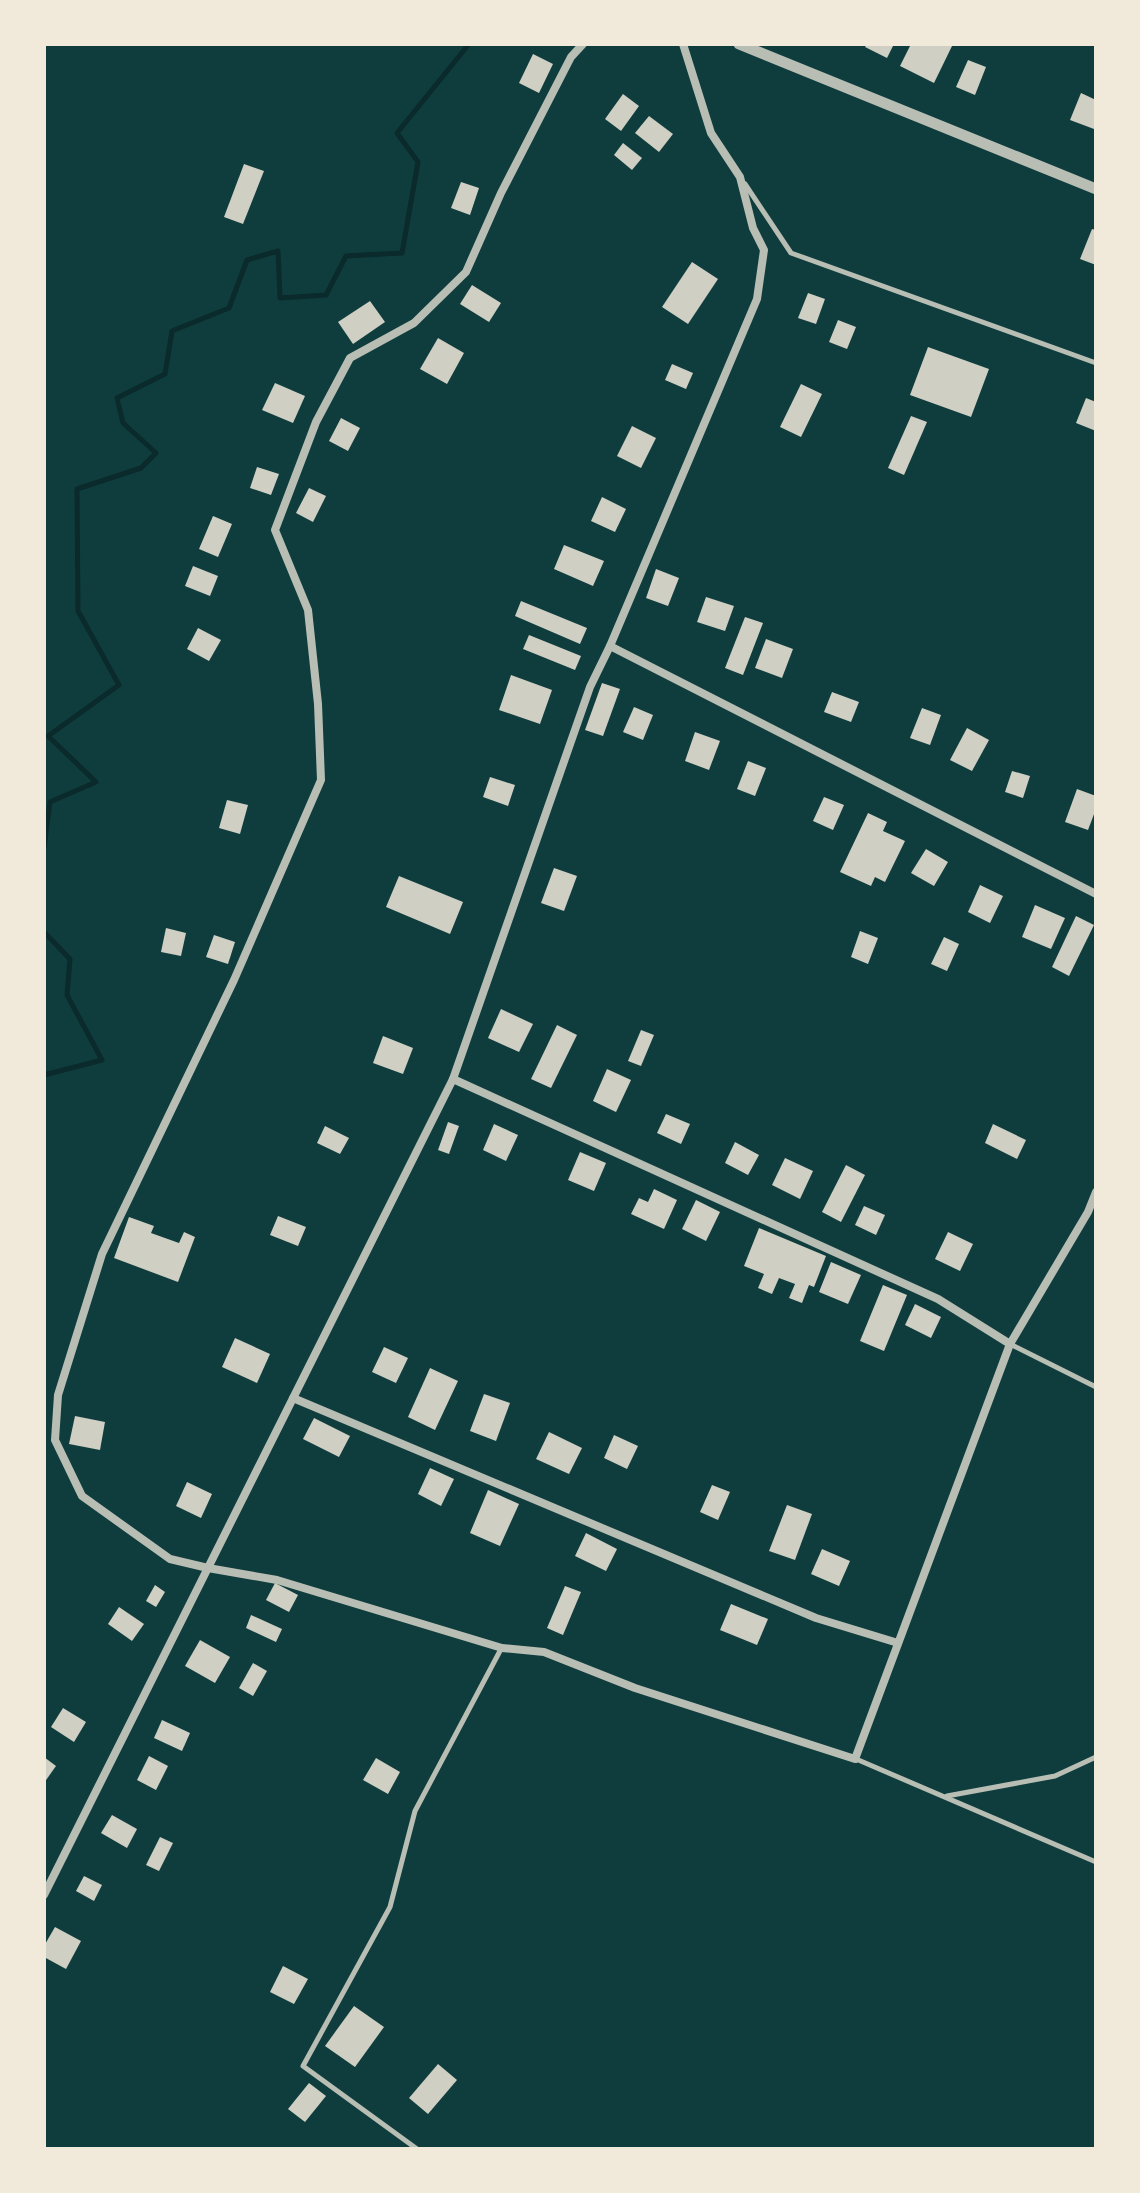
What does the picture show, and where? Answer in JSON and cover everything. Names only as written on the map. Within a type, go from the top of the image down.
[{"type":"street","points":[[583,44],[571,57],[501,193],[466,272],[414,323],[350,358],[316,422],[275,530],[308,610],[318,704],[321,780],[234,980],[102,1254],[58,1395],[55,1440],[82,1496],[170,1559],[277,1580],[502,1648],[544,1652],[635,1688],[855,1759],[1010,1344],[1092,1214],[1096,1192]]},
{"type":"street","points":[[44,1895],[453,1079],[590,687],[757,299],[764,250],[753,228],[740,177],[711,133],[683,44]]},
{"type":"street","points":[[739,44],[1096,189]]},
{"type":"street","points":[[610,646],[1096,894]]},
{"type":"street","points":[[453,1079],[938,1299],[1010,1344]]},
{"type":"street","points":[[293,1398],[816,1618],[898,1643]]},
{"type":"lane","points":[[740,177],[791,253],[1096,363]]},
{"type":"lane","points":[[1010,1344],[1096,1387]]},
{"type":"lane","points":[[417,2149],[303,2066],[390,1907],[415,1811],[502,1648]]},
{"type":"lane","points":[[944,1796],[1055,1776],[1096,1757]]},
{"type":"lane","points":[[855,1759],[1096,1862]]},
{"type":"building","points":[[867,44],[894,44],[887,58],[865,47]]},
{"type":"building","points":[[911,44],[953,44],[934,83],[900,66]]},
{"type":"building","points":[[533,54],[553,64],[539,93],[519,83]]},
{"type":"building","points":[[968,60],[986,67],[975,95],[956,87]]},
{"type":"building","points":[[1081,93],[1096,100],[1094,129],[1070,120]]},
{"type":"building","points":[[623,94],[639,106],[621,131],[605,119]]},
{"type":"building","points":[[649,116],[673,134],[659,152],[635,133]]},
{"type":"building","points":[[623,143],[642,158],[632,170],[614,155]]},
{"type":"building","points":[[244,164],[264,171],[243,224],[224,217]]},
{"type":"building","points":[[461,182],[479,188],[470,215],[451,208]]},
{"type":"building","points":[[1092,229],[1096,230],[1096,265],[1080,259]]},
{"type":"building","points":[[692,262],[718,279],[688,324],[662,307]]},
{"type":"building","points":[[472,285],[501,303],[489,322],[460,304]]},
{"type":"building","points":[[808,293],[825,299],[816,324],[798,318]]},
{"type":"building","points":[[370,301],[385,322],[353,344],[338,322]]},
{"type":"building","points":[[838,320],[856,327],[847,349],[829,342]]},
{"type":"building","points":[[438,338],[464,353],[447,384],[420,369]]},
{"type":"building","points":[[928,347],[989,369],[971,417],[910,395]]},
{"type":"building","points":[[672,364],[693,373],[686,389],[665,380]]},
{"type":"building","points":[[275,383],[305,396],[293,423],[262,410]]},
{"type":"building","points":[[801,384],[822,394],[801,437],[780,427]]},
{"type":"building","points":[[1086,398],[1096,402],[1096,431],[1076,423]]},
{"type":"building","points":[[911,416],[927,422],[904,475],[888,468]]},
{"type":"building","points":[[341,418],[360,428],[348,451],[329,441]]},
{"type":"building","points":[[632,426],[656,438],[641,468],[617,456]]},
{"type":"building","points":[[257,467],[279,474],[271,495],[250,488]]},
{"type":"building","points":[[309,488],[326,496],[313,522],[296,513]]},
{"type":"building","points":[[602,497],[626,509],[615,532],[591,521]]},
{"type":"building","points":[[213,516],[232,524],[218,557],[199,549]]},
{"type":"building","points":[[564,545],[604,561],[593,586],[554,569]]},
{"type":"building","points":[[193,566],[218,576],[210,596],[185,586]]},
{"type":"building","points":[[656,569],[679,578],[668,606],[646,598]]},
{"type":"building","points":[[706,597],[734,606],[725,631],[697,622]]},
{"type":"building","points":[[521,601],[587,628],[580,644],[515,616]]},
{"type":"building","points":[[745,617],[763,623],[743,675],[725,668]]},
{"type":"building","points":[[198,628],[221,640],[209,661],[187,649]]},
{"type":"building","points":[[529,635],[581,656],[575,670],[523,649]]},
{"type":"building","points":[[766,639],[793,649],[782,678],[755,668]]},
{"type":"building","points":[[511,675],[552,690],[540,724],[499,710]]},
{"type":"building","points":[[602,683],[620,689],[603,736],[585,730]]},
{"type":"building","points":[[832,692],[859,702],[851,722],[824,712]]},
{"type":"building","points":[[634,707],[653,715],[643,740],[623,732]]},
{"type":"building","points":[[922,708],[941,715],[930,745],[910,738]]},
{"type":"building","points":[[967,728],[989,740],[972,771],[950,760]]},
{"type":"building","points":[[695,732],[720,741],[709,770],[685,761]]},
{"type":"building","points":[[748,761],[766,768],[755,796],[737,789]]},
{"type":"building","points":[[1012,771],[1030,776],[1023,798],[1005,792]]},
{"type":"building","points":[[490,777],[515,785],[508,806],[483,797]]},
{"type":"building","points":[[1077,789],[1096,796],[1096,809],[1088,830],[1065,822]]},
{"type":"building","points":[[824,797],[844,805],[833,830],[813,821]]},
{"type":"building","points":[[227,800],[248,805],[240,834],[219,828]]},
{"type":"building","points":[[868,813],[887,822],[883,831],[905,841],[885,882],[875,877],[871,886],[840,872]]},
{"type":"building","points":[[926,849],[948,862],[934,886],[911,873]]},
{"type":"building","points":[[554,868],[577,876],[564,911],[541,903]]},
{"type":"building","points":[[399,876],[463,902],[450,934],[386,907]]},
{"type":"building","points":[[980,885],[1003,896],[990,923],[968,912]]},
{"type":"building","points":[[1035,905],[1065,918],[1051,949],[1022,937]]},
{"type":"building","points":[[1076,916],[1094,925],[1069,976],[1052,967]]},
{"type":"building","points":[[166,928],[186,933],[181,956],[161,952]]},
{"type":"building","points":[[860,931],[878,938],[868,964],[851,957]]},
{"type":"building","points":[[214,935],[235,942],[228,964],[206,957]]},
{"type":"building","points":[[944,937],[959,944],[947,971],[931,964]]},
{"type":"building","points":[[501,1009],[533,1024],[519,1052],[488,1038]]},
{"type":"building","points":[[557,1025],[577,1035],[551,1088],[531,1079]]},
{"type":"building","points":[[641,1030],[654,1035],[641,1066],[628,1061]]},
{"type":"building","points":[[383,1036],[413,1048],[403,1074],[373,1063]]},
{"type":"building","points":[[607,1069],[631,1080],[616,1112],[593,1101]]},
{"type":"building","points":[[666,1114],[690,1124],[681,1144],[657,1133]]},
{"type":"building","points":[[448,1122],[459,1126],[449,1154],[438,1150]]},
{"type":"building","points":[[494,1124],[518,1135],[506,1161],[483,1150]]},
{"type":"building","points":[[993,1124],[1026,1140],[1017,1159],[985,1143]]},
{"type":"building","points":[[325,1126],[349,1138],[340,1154],[317,1143]]},
{"type":"building","points":[[735,1142],[759,1155],[748,1175],[725,1163]]},
{"type":"building","points":[[580,1152],[606,1163],[594,1191],[568,1180]]},
{"type":"building","points":[[785,1158],[813,1171],[800,1199],[772,1185]]},
{"type":"building","points":[[846,1165],[865,1175],[841,1222],[822,1212]]},
{"type":"building","points":[[654,1189],[677,1200],[664,1229],[631,1214],[639,1198],[648,1202]]},
{"type":"building","points":[[696,1200],[720,1212],[706,1241],[682,1229]]},
{"type":"building","points":[[864,1206],[885,1215],[876,1235],[855,1225]]},
{"type":"building","points":[[278,1216],[306,1227],[298,1246],[270,1235]]},
{"type":"building","points":[[129,1217],[154,1226],[151,1233],[179,1243],[184,1232],[195,1237],[178,1282],[114,1258]]},
{"type":"building","points":[[759,1228],[826,1256],[814,1287],[809,1285],[802,1303],[789,1298],[795,1284],[779,1278],[772,1294],[758,1288],[764,1274],[744,1266]]},
{"type":"building","points":[[948,1232],[973,1244],[960,1271],[935,1259]]},
{"type":"building","points":[[831,1262],[861,1275],[848,1304],[819,1292]]},
{"type":"building","points":[[883,1285],[907,1295],[884,1351],[860,1341]]},
{"type":"building","points":[[915,1304],[941,1317],[931,1338],[905,1325]]},
{"type":"building","points":[[235,1338],[270,1354],[257,1383],[222,1367]]},
{"type":"building","points":[[384,1347],[408,1358],[396,1383],[372,1372]]},
{"type":"building","points":[[430,1368],[458,1381],[435,1430],[408,1417]]},
{"type":"building","points":[[484,1394],[510,1403],[496,1441],[470,1431]]},
{"type":"building","points":[[75,1416],[105,1422],[100,1450],[69,1444]]},
{"type":"building","points":[[314,1418],[350,1436],[339,1457],[303,1439]]},
{"type":"building","points":[[549,1432],[582,1448],[569,1474],[536,1459]]},
{"type":"building","points":[[614,1435],[638,1446],[627,1469],[604,1458]]},
{"type":"building","points":[[430,1468],[454,1479],[441,1506],[418,1494]]},
{"type":"building","points":[[187,1482],[212,1494],[201,1518],[176,1506]]},
{"type":"building","points":[[712,1485],[730,1492],[718,1520],[700,1512]]},
{"type":"building","points":[[488,1490],[519,1504],[500,1546],[470,1533]]},
{"type":"building","points":[[787,1505],[812,1514],[795,1560],[769,1551]]},
{"type":"building","points":[[586,1533],[617,1549],[606,1571],[575,1556]]},
{"type":"building","points":[[822,1549],[850,1561],[839,1586],[811,1574]]},
{"type":"building","points":[[275,1583],[298,1595],[289,1612],[266,1600]]},
{"type":"building","points":[[155,1585],[165,1592],[156,1607],[146,1601]]},
{"type":"building","points":[[565,1586],[581,1592],[563,1635],[547,1628]]},
{"type":"building","points":[[731,1604],[768,1619],[757,1645],[720,1630]]},
{"type":"building","points":[[119,1607],[144,1624],[132,1641],[108,1624]]},
{"type":"building","points":[[251,1615],[282,1629],[276,1642],[246,1628]]},
{"type":"building","points":[[200,1640],[230,1657],[215,1683],[185,1666]]},
{"type":"building","points":[[253,1663],[267,1671],[253,1696],[239,1688]]},
{"type":"building","points":[[63,1708],[86,1722],[74,1742],[51,1727]]},
{"type":"building","points":[[162,1720],[190,1733],[182,1751],[154,1738]]},
{"type":"building","points":[[149,1756],[168,1766],[156,1790],[137,1780]]},
{"type":"building","points":[[44,1757],[56,1766],[44,1783]]},
{"type":"building","points":[[376,1758],[400,1772],[388,1794],[363,1780]]},
{"type":"building","points":[[112,1815],[137,1829],[127,1848],[101,1833]]},
{"type":"building","points":[[160,1837],[173,1843],[159,1871],[146,1865]]},
{"type":"building","points":[[84,1876],[102,1885],[94,1901],[76,1891]]},
{"type":"building","points":[[55,1927],[81,1941],[66,1969],[44,1957],[44,1946]]},
{"type":"building","points":[[283,1966],[308,1979],[294,2004],[270,1992]]},
{"type":"building","points":[[354,2006],[384,2027],[355,2067],[325,2046]]},
{"type":"building","points":[[438,2064],[457,2080],[428,2114],[409,2098]]},
{"type":"building","points":[[309,2083],[326,2096],[305,2122],[288,2109]]},
{"type":"waterway","points":[[44,848],[50,802],[96,782],[48,736],[119,685],[78,611],[77,489],[141,468],[156,453],[123,423],[117,398],[165,374],[172,331],[229,308],[247,260],[278,251],[280,298],[326,295],[346,256],[402,253],[418,162],[397,133],[469,44]]},
{"type":"waterway","points":[[44,932],[70,959],[67,995],[102,1060],[44,1075]]}]
